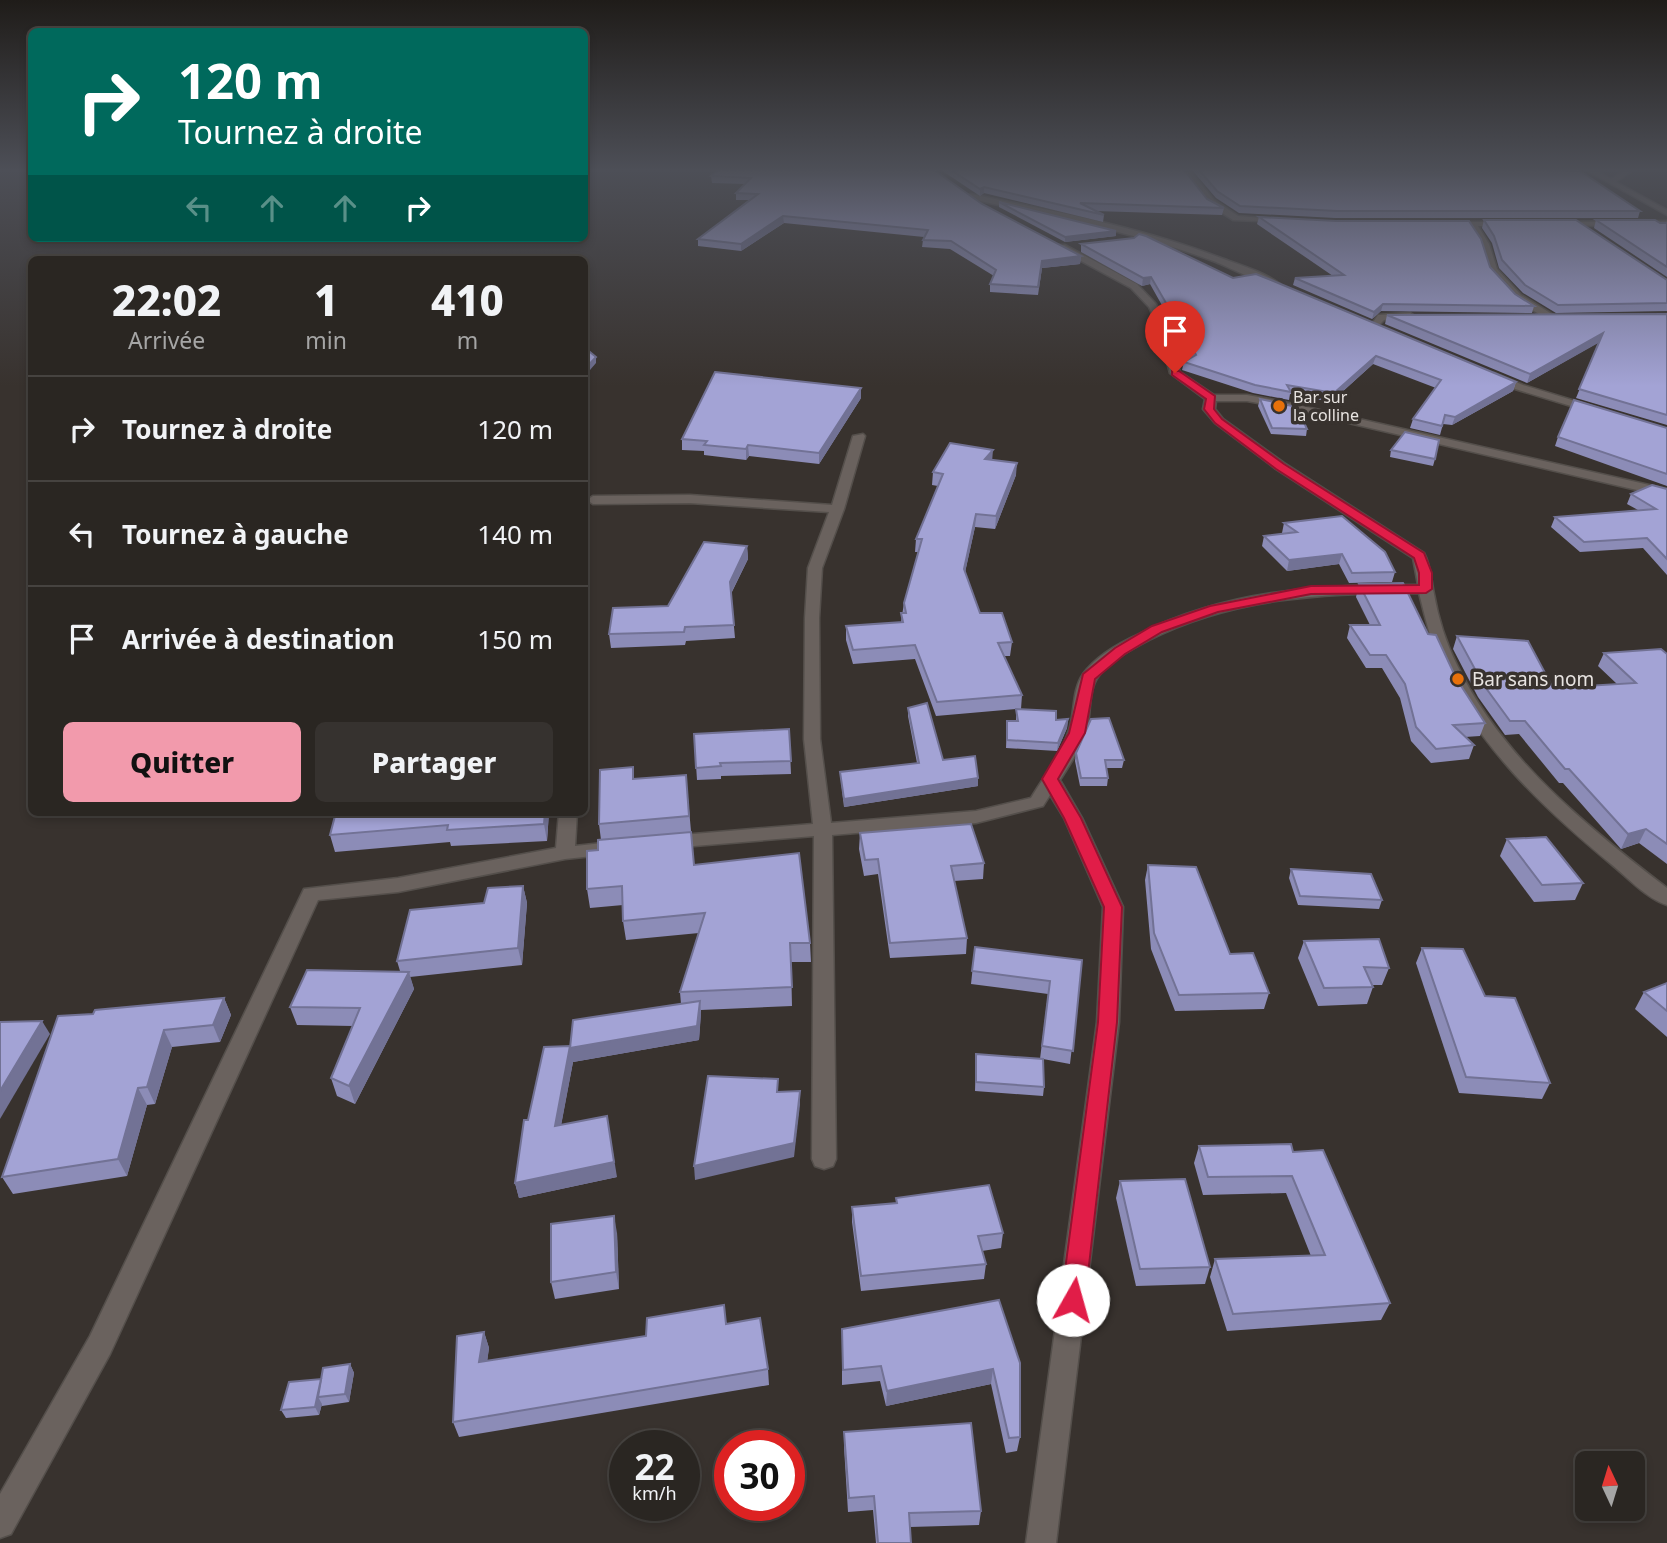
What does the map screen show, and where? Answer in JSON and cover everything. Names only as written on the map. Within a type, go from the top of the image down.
[{"type":"street","points":[[1158,242],[1222,261],[1284,289]]},
{"type":"street","points":[[1484,242],[1493,270],[1518,297],[1553,319]]},
{"type":"street","points":[[1077,246],[1060,245],[1134,286],[1153,306],[1162,326],[1175,373],[1211,398],[1247,398],[1280,404],[1667,493]]},
{"type":"street","points":[[1376,326],[1381,317],[1427,317]]},
{"type":"street","points":[[1527,319],[1579,319]]},
{"type":"street","points":[[1364,321],[1387,330]]},
{"type":"street","points":[[1482,371],[1518,387],[1611,415]]},
{"type":"street","points":[[1211,398],[1209,409],[1219,421],[1280,466],[1419,556],[1426,573],[1426,589],[1449,665],[1473,710],[1573,820],[1609,853],[1667,898]]},
{"type":"street","points":[[824,1159],[823,829],[812,738],[812,618],[815,568],[837,509],[859,436]]},
{"type":"street","points":[[593,500],[690,499],[837,509]]},
{"type":"street","points":[[659,843],[976,817],[1037,802],[1077,733],[1088,677],[1120,651],[1157,629],[1215,609],[1276,595],[1350,588],[1426,589]]},
{"type":"street","points":[[1041,1543],[1108,1022],[1113,907],[1073,818],[1050,779]]},
{"type":"street","points":[[565,853],[568,816]]},
{"type":"street","points":[[0,1523],[100,1345],[312,894],[398,885],[565,853],[632,846]]},
{"type":"building","points":[[953,242],[1054,242],[1081,256],[1042,261],[1038,287],[990,284],[996,270]]},
{"type":"building","points":[[1158,242],[1233,278],[1256,274],[1516,382],[1455,417],[1445,415],[1442,426],[1413,419],[1441,380],[1376,356],[1334,393],[1287,385],[1291,392],[1255,385],[1184,362],[1196,355],[1151,277],[1143,278],[1081,244]]},
{"type":"building","points":[[1296,242],[1482,242],[1490,267],[1515,294],[1534,306],[1383,304],[1374,312],[1295,278],[1344,275]]},
{"type":"building","points":[[1496,242],[1609,242],[1667,280],[1667,303],[1558,305],[1525,285],[1502,260]]},
{"type":"building","points":[[1629,242],[1667,242],[1667,267]]},
{"type":"building","points":[[1667,314],[1667,415],[1579,389],[1603,333],[1530,374],[1387,315]]},
{"type":"building","points":[[588,350],[596,357],[588,366]]},
{"type":"building","points":[[715,372],[861,388],[819,453],[748,445],[746,449],[704,445],[707,441],[682,439]]},
{"type":"building","points":[[1260,399],[1297,407],[1307,429],[1272,428]]},
{"type":"building","points":[[1574,400],[1667,428],[1667,474],[1558,437]]},
{"type":"building","points":[[1405,432],[1439,440],[1435,459],[1391,450]]},
{"type":"building","points":[[950,443],[993,450],[985,459],[1017,463],[996,516],[976,514],[964,569],[980,613],[1002,613],[1012,642],[998,643],[1022,695],[937,702],[915,645],[853,650],[846,626],[903,622],[901,613],[906,613],[904,603],[922,539],[916,539],[943,474],[933,472]]},
{"type":"building","points":[[1652,485],[1667,489],[1667,559],[1647,538],[1584,542],[1555,517],[1656,509],[1631,494]]},
{"type":"building","points":[[1342,516],[1385,552],[1395,572],[1352,573],[1342,554],[1289,560],[1264,536],[1297,532],[1284,523]]},
{"type":"building","points":[[704,542],[747,546],[730,582],[734,625],[685,627],[684,632],[609,634],[613,608],[668,606]]},
{"type":"building","points":[[1403,583],[1428,634],[1436,635],[1456,678],[1485,723],[1453,725],[1474,745],[1436,749],[1416,727],[1405,684],[1386,655],[1370,655],[1350,625],[1380,625],[1359,584]]},
{"type":"building","points":[[1457,636],[1528,641],[1553,688],[1636,683],[1604,653],[1661,649],[1667,654],[1667,844],[1646,829],[1628,834],[1569,769],[1565,769],[1525,721],[1510,721],[1483,684]]},
{"type":"building","points":[[927,703],[943,760],[975,756],[978,778],[844,799],[840,772],[919,763],[908,708]]},
{"type":"building","points":[[1016,709],[1056,711],[1056,720],[1068,719],[1058,743],[1007,740],[1007,721],[1018,721]]},
{"type":"building","points":[[1109,718],[1124,760],[1105,760],[1108,778],[1081,778],[1076,753],[1091,719]]},
{"type":"building","points":[[789,729],[791,761],[720,763],[721,766],[696,768],[694,734]]},
{"type":"building","points":[[633,767],[633,779],[686,775],[689,816],[599,824],[600,770]]},
{"type":"building","points":[[335,816],[545,816],[544,824],[447,830],[448,825],[330,835]]},
{"type":"building","points":[[971,824],[984,863],[951,866],[967,938],[890,943],[878,859],[865,860],[860,833]]},
{"type":"building","points":[[691,832],[694,865],[799,853],[810,943],[790,943],[792,987],[680,992],[705,913],[623,921],[622,886],[587,889],[587,851],[598,850],[598,840]]},
{"type":"building","points":[[1546,837],[1583,883],[1542,885],[1507,839]]},
{"type":"building","points":[[1148,865],[1196,867],[1230,954],[1253,953],[1269,993],[1179,995],[1154,933]]},
{"type":"building","points":[[1291,869],[1371,874],[1382,900],[1300,896]]},
{"type":"building","points":[[523,886],[518,948],[397,961],[410,910],[484,903],[488,888]]},
{"type":"building","points":[[1379,939],[1389,968],[1364,967],[1373,987],[1324,988],[1304,941]]},
{"type":"building","points":[[975,947],[1082,960],[1073,1051],[1042,1046],[1050,981],[972,971]]},
{"type":"building","points":[[1422,948],[1463,949],[1485,996],[1515,998],[1550,1083],[1466,1077]]},
{"type":"building","points":[[307,970],[409,972],[349,1086],[331,1078],[360,1008],[290,1007]]},
{"type":"building","points":[[1667,983],[1667,1011],[1644,992]]},
{"type":"building","points":[[224,998],[213,1025],[164,1030],[147,1087],[138,1088],[118,1159],[2,1177],[58,1016]]},
{"type":"building","points":[[700,1001],[697,1026],[570,1048],[573,1020]]},
{"type":"building","points":[[42,1021],[0,1091],[0,1022]]},
{"type":"building","points":[[570,1046],[555,1126],[607,1116],[614,1162],[515,1183],[524,1120],[528,1120],[544,1047]]},
{"type":"building","points":[[976,1054],[1043,1059],[1044,1087],[976,1082]]},
{"type":"building","points":[[708,1076],[778,1079],[777,1092],[800,1091],[794,1143],[694,1166]]},
{"type":"building","points":[[1291,1144],[1293,1152],[1323,1150],[1390,1303],[1233,1314],[1215,1259],[1325,1255],[1292,1176],[1208,1177],[1199,1146]]},
{"type":"building","points":[[1185,1179],[1210,1267],[1140,1269],[1120,1181]]},
{"type":"building","points":[[989,1185],[1003,1233],[978,1236],[986,1264],[861,1276],[852,1207],[897,1203],[896,1198]]},
{"type":"building","points":[[614,1216],[616,1272],[551,1282],[551,1224]]},
{"type":"building","points":[[999,1300],[1020,1363],[1020,1437],[1009,1438],[993,1369],[887,1391],[881,1366],[843,1370],[842,1329]]},
{"type":"building","points":[[724,1305],[726,1324],[760,1318],[768,1369],[453,1422],[457,1336],[484,1332],[479,1362],[646,1336],[647,1318]]},
{"type":"building","points":[[350,1364],[345,1394],[318,1397],[323,1368]]},
{"type":"building","points":[[321,1379],[315,1407],[281,1410],[289,1382]]},
{"type":"building","points":[[971,1423],[981,1511],[909,1513],[911,1543],[878,1543],[874,1496],[849,1498],[844,1432]]},
{"type":"place","name":"Bar sur la colline","points":[[1279,406]]},
{"type":"place","name":"Bar sans nom","points":[[1458,679]]},
{"type":"route","points":[[1073,1300],[1108,1022],[1113,907],[1073,818],[1050,779],[1077,733],[1088,677],[1120,651],[1157,629],[1215,609],[1311,590],[1426,589],[1426,573],[1419,556],[1280,466],[1219,421],[1209,409],[1211,398],[1175,373]]}]
